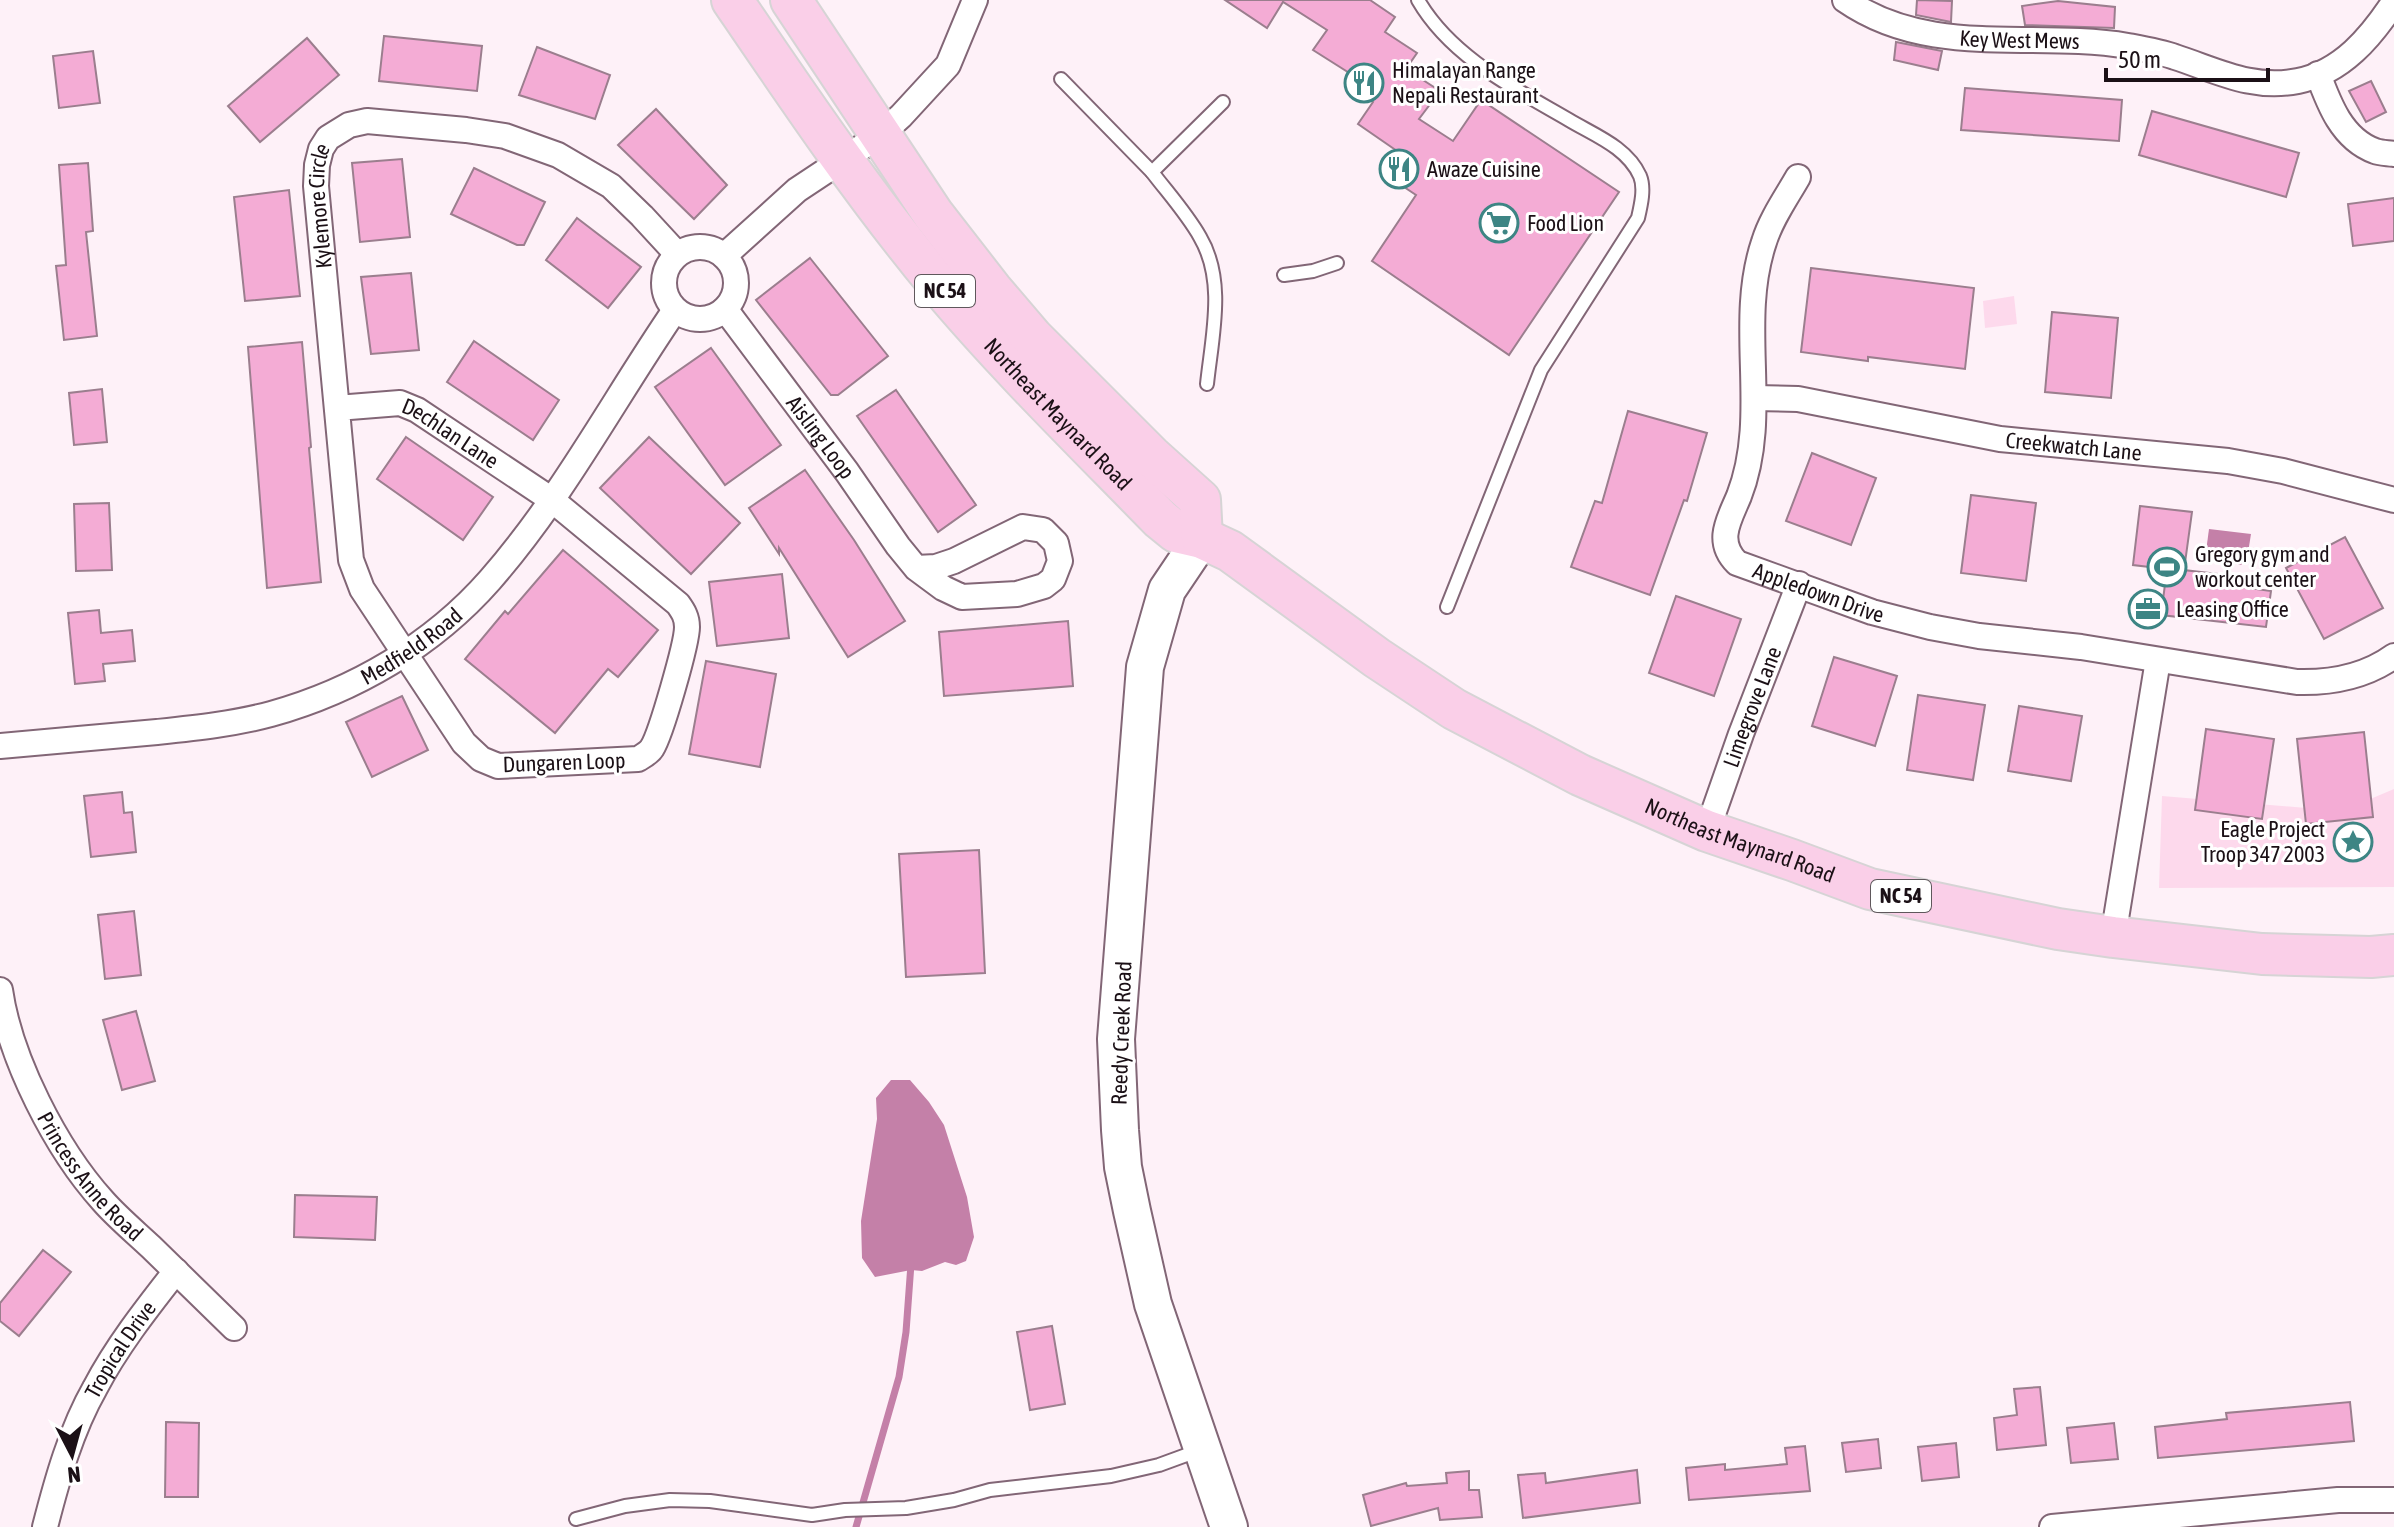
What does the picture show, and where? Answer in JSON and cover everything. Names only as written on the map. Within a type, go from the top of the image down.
[{"type":"main road","name":"Northeast Maynard Road","points":[[732,0],[842,159],[938,284],[1013,369],[1160,519],[1176,532],[1202,538],[1230,551],[1377,658],[1454,709],[1580,775],[1707,831],[1870,889],[2058,929],[2113,937],[2262,954],[2394,955]]},
{"type":"main road","name":"Northeast Maynard Road","points":[[791,0],[933,214],[1033,338],[1151,456],[1200,500],[1202,538]]},
{"type":"street","points":[[724,256],[797,190],[880,135],[901,116],[948,65],[975,0]]},
{"type":"street","name":"Key West Mews","points":[[1845,0],[1864,14],[1943,37],[2080,40],[2128,46],[2172,55],[2243,81],[2276,83],[2300,81],[2347,58],[2367,39],[2394,2]]},
{"type":"street","points":[[2318,74],[2341,125],[2374,151],[2394,154]]},
{"type":"street","name":"Kylemore Circle","points":[[405,653],[362,589],[351,560],[316,186],[321,149],[328,138],[349,125],[367,121],[505,136],[530,143],[583,168],[611,186],[677,254]]},
{"type":"street","name":"Appledown Drive","points":[[1798,177],[1763,242],[1755,282],[1751,332],[1754,398],[1751,450],[1746,478],[1726,528],[1725,547],[1737,563],[1872,612],[1930,627],[2297,682],[2345,680],[2394,656]]},
{"type":"street","points":[[696,247],[716,250],[724,256],[732,265],[736,277],[732,300],[725,309],[706,319],[695,319],[675,310],[663,288],[668,264],[677,254],[696,247]]},
{"type":"street","name":"Aisling Loop","points":[[725,309],[916,568],[943,588],[962,597],[1017,594],[1044,586],[1053,579],[1060,561],[1056,543],[1043,530],[1023,527],[954,561],[936,567],[916,568]]},
{"type":"street","name":"Medfield Road","points":[[0,746],[199,727],[269,714],[329,695],[405,653],[435,632],[471,600],[500,568],[552,500],[646,350],[675,310]]},
{"type":"street","name":"Creekwatch Lane","points":[[1754,398],[1798,399],[2000,439],[2228,461],[2283,471],[2394,500]]},
{"type":"street","name":"Dechlan Lane","points":[[337,408],[400,403],[433,420],[552,500]]},
{"type":"street","name":"Dungaren Loop","points":[[405,653],[470,752],[498,766],[638,759],[650,751],[681,654],[687,629],[685,614],[678,604],[552,500]]},
{"type":"street","name":"Reedy Creek Road","points":[[1202,538],[1167,590],[1145,667],[1116,1039],[1123,1167],[1153,1304],[1229,1527]]},
{"type":"street","name":"Limegrove Lane","points":[[1707,831],[1799,584]]},
{"type":"street","points":[[2113,937],[2158,660]]},
{"type":"street","name":"Princess Anne Road","points":[[0,990],[3,1010],[20,1060],[37,1099],[77,1169],[103,1202],[234,1328]]},
{"type":"street","name":"Tropical Drive","points":[[45,1527],[56,1483],[94,1389],[136,1323],[176,1271]]},
{"type":"street","points":[[2052,1527],[2338,1500],[2394,1500]]},
{"type":"lane","points":[[1418,0],[1453,46],[1519,91],[1623,152],[1641,177],[1642,197],[1638,218],[1541,370],[1447,607]]},
{"type":"lane","points":[[1061,79],[1152,172],[1201,238],[1211,263],[1216,301],[1207,384]]},
{"type":"lane","points":[[1152,172],[1223,102]]},
{"type":"lane","points":[[1284,275],[1313,271],[1337,263]]},
{"type":"lane","points":[[576,1519],[625,1506],[670,1500],[710,1501],[812,1515],[845,1510],[906,1508],[990,1490],[1111,1476],[1159,1465],[1203,1449]]},
{"type":"shaded area","points":[[2014,296],[2017,324],[1985,328],[1983,301]]},
{"type":"shaded area","points":[[2209,529],[2251,534],[2247,559],[2241,565],[2205,559]]},
{"type":"shaded area","points":[[2394,789],[2394,887],[2159,888],[2162,796],[2342,811]]},
{"type":"shaded area","points":[[891,1080],[910,1080],[944,1125],[967,1197],[974,1237],[966,1261],[956,1265],[945,1262],[922,1271],[875,1277],[862,1258],[861,1221],[877,1119],[876,1098]]},
{"type":"building","points":[[1225,0],[1370,0],[1395,17],[1385,32],[1417,53],[1406,69],[1440,91],[1419,119],[1453,141],[1481,100],[1619,192],[1509,355],[1372,261],[1416,195],[1383,173],[1397,151],[1358,124],[1373,102],[1348,84],[1354,76],[1313,50],[1327,30],[1283,2],[1267,28]]},
{"type":"building","points":[[1917,0],[1952,1],[1951,22],[1916,15]]},
{"type":"building","points":[[2058,1],[2115,7],[2114,28],[2025,25],[2022,6]]},
{"type":"building","points":[[384,36],[482,46],[477,91],[379,81]]},
{"type":"building","points":[[307,38],[339,75],[260,142],[228,106]]},
{"type":"building","points":[[1896,42],[1942,51],[1938,70],[1894,60]]},
{"type":"building","points":[[537,47],[610,75],[595,119],[519,95]]},
{"type":"building","points":[[93,51],[100,103],[59,108],[53,56]]},
{"type":"building","points":[[2371,81],[2386,112],[2366,122],[2349,91]]},
{"type":"building","points":[[1965,88],[2122,100],[2119,141],[1961,130]]},
{"type":"building","points":[[656,109],[727,185],[694,219],[618,145]]},
{"type":"building","points":[[2152,111],[2299,153],[2286,197],[2139,155]]},
{"type":"building","points":[[402,159],[410,237],[360,242],[352,163]]},
{"type":"building","points":[[88,163],[93,231],[86,232],[97,336],[64,340],[56,266],[66,265],[59,165]]},
{"type":"building","points":[[474,168],[545,202],[524,245],[517,245],[451,214]]},
{"type":"building","points":[[289,190],[300,296],[245,301],[234,197]]},
{"type":"building","points":[[2394,198],[2394,241],[2353,246],[2348,204]]},
{"type":"building","points":[[577,218],[641,267],[608,308],[546,260]]},
{"type":"building","points":[[810,258],[888,356],[838,395],[831,395],[756,300]]},
{"type":"building","points":[[1811,268],[1974,288],[1965,369],[1801,352]]},
{"type":"building","points":[[411,273],[419,350],[371,354],[361,277]]},
{"type":"building","points":[[2052,312],[2118,318],[2111,398],[2045,392]]},
{"type":"building","points":[[474,341],[559,400],[533,440],[447,382]]},
{"type":"building","points":[[302,342],[321,582],[267,588],[248,347]]},
{"type":"building","points":[[711,348],[781,445],[725,485],[655,387]]},
{"type":"building","points":[[102,389],[107,442],[74,445],[69,393]]},
{"type":"building","points":[[896,390],[976,505],[938,532],[857,416]]},
{"type":"building","points":[[1628,411],[1707,433],[1687,501],[1684,500],[1650,595],[1571,567],[1595,501],[1602,503]]},
{"type":"building","points":[[406,437],[493,497],[463,540],[377,479]]},
{"type":"building","points":[[649,437],[740,523],[691,574],[600,488]]},
{"type":"building","points":[[1812,453],[1876,478],[1851,545],[1786,521]]},
{"type":"building","points":[[805,470],[905,621],[848,657],[779,548],[779,554],[749,508]]},
{"type":"building","points":[[1971,495],[2036,503],[2026,581],[1961,573]]},
{"type":"building","points":[[109,503],[112,570],[76,571],[74,504]]},
{"type":"building","name":"Gregory gym and workout center","points":[[2140,506],[2192,512],[2184,570],[2236,576],[2234,586],[2271,591],[2266,627],[2161,615],[2167,569],[2133,565]]},
{"type":"building","points":[[2345,537],[2383,608],[2324,639],[2286,568]]},
{"type":"building","points":[[563,550],[658,630],[618,677],[608,669],[555,733],[465,659]]},
{"type":"building","points":[[782,574],[789,638],[717,646],[709,582]]},
{"type":"building","points":[[1676,596],[1741,619],[1714,696],[1649,673]]},
{"type":"building","points":[[99,610],[101,633],[132,630],[135,661],[103,664],[105,681],[75,684],[68,613]]},
{"type":"building","points":[[1068,621],[1073,686],[944,696],[939,632]]},
{"type":"building","points":[[1834,657],[1897,676],[1875,746],[1812,726]]},
{"type":"building","points":[[706,661],[776,674],[760,767],[689,754]]},
{"type":"building","points":[[1918,695],[1985,705],[1973,780],[1907,770]]},
{"type":"building","points":[[402,696],[428,750],[372,777],[346,722]]},
{"type":"building","points":[[2019,706],[2082,716],[2071,781],[2008,771]]},
{"type":"building","points":[[2206,729],[2274,739],[2262,819],[2195,810]]},
{"type":"building","points":[[2364,732],[2373,817],[2306,824],[2297,739]]},
{"type":"building","points":[[122,792],[124,813],[132,812],[136,852],[91,857],[84,796]]},
{"type":"building","points":[[979,850],[985,973],[906,977],[899,854]]},
{"type":"building","points":[[134,911],[141,975],[105,979],[98,915]]},
{"type":"building","points":[[136,1011],[155,1081],[122,1090],[103,1020]]},
{"type":"building","points":[[295,1195],[377,1197],[375,1240],[294,1237]]},
{"type":"building","points":[[43,1250],[71,1272],[19,1336],[0,1321],[0,1303]]},
{"type":"building","points":[[1052,1326],[1065,1404],[1030,1410],[1017,1332]]},
{"type":"building","points":[[2040,1387],[2046,1445],[1997,1450],[1994,1418],[2017,1415],[2014,1389]]},
{"type":"building","points":[[2350,1402],[2354,1441],[2158,1458],[2155,1427],[2227,1419],[2226,1413]]},
{"type":"building","points":[[166,1422],[199,1423],[198,1497],[165,1497]]},
{"type":"building","points":[[2114,1423],[2118,1459],[2071,1463],[2067,1428]]},
{"type":"building","points":[[1878,1439],[1881,1468],[1846,1472],[1842,1443]]},
{"type":"building","points":[[1956,1443],[1959,1477],[1922,1481],[1918,1447]]},
{"type":"building","points":[[1805,1446],[1810,1491],[1689,1500],[1686,1468],[1725,1464],[1725,1470],[1787,1464],[1785,1448]]},
{"type":"building","points":[[1637,1470],[1640,1503],[1523,1518],[1518,1475],[1545,1473],[1546,1483]]},
{"type":"building","points":[[1469,1471],[1469,1490],[1479,1490],[1482,1517],[1440,1520],[1438,1508],[1371,1526],[1363,1495],[1406,1483],[1407,1486],[1447,1483],[1446,1473]]},
{"type":"waterway","points":[[856,1527],[899,1377],[911,1264]]},
{"type":"place","name":"Himalayan Range Nepali Restaurant","points":[[1364,83]]},
{"type":"place","name":"Awaze Cuisine","points":[[1399,169]]},
{"type":"place","name":"Food Lion","points":[[1499,223]]},
{"type":"place","name":"Gregory gym and workout center","points":[[2167,567]]},
{"type":"place","name":"Leasing Office","points":[[2148,609]]},
{"type":"place","name":"Eagle Project Troop 347 2003","points":[[2353,842]]}]
